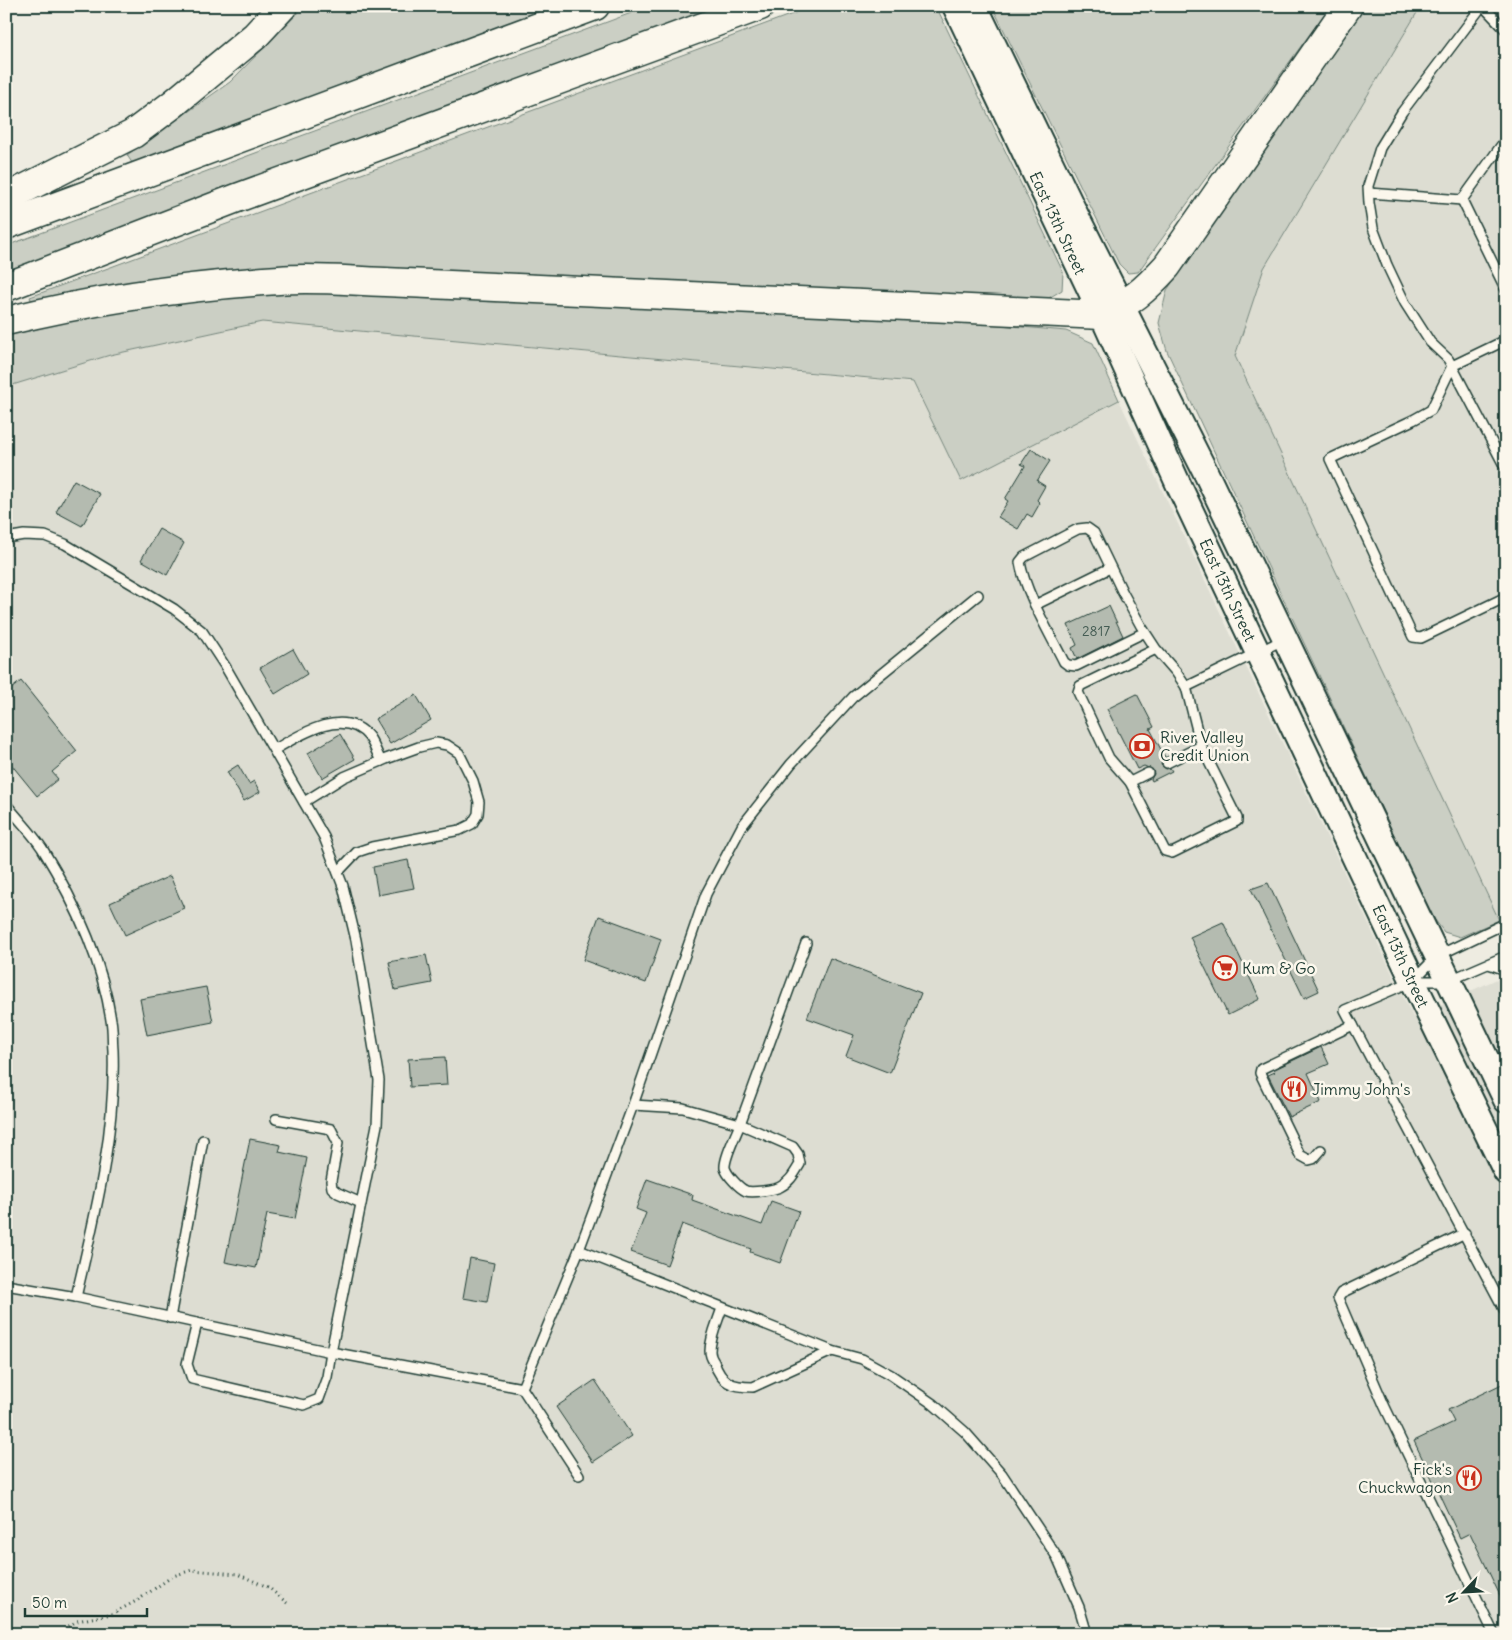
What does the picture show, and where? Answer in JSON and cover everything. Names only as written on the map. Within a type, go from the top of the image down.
[{"type":"highway","points":[[6,198],[133,134],[173,104],[255,36],[283,6]]},
{"type":"highway","points":[[6,225],[594,6]]},
{"type":"highway","points":[[6,287],[237,198],[760,6]]},
{"type":"highway","points":[[6,321],[60,308],[159,291],[281,280],[385,282],[1112,311],[1146,290],[1167,266],[1348,6]]},
{"type":"main road","name":"East 13th Street","points":[[955,6],[1112,311],[1204,469],[1506,1100]]},
{"type":"main road","name":"East 13th Street","points":[[975,6],[1112,311],[1180,488],[1413,981],[1506,1172]]},
{"type":"lane","points":[[1506,30],[1483,6],[1402,112],[1380,148],[1368,186],[1373,228],[1387,265],[1405,303],[1430,342],[1448,358],[1506,469]]},
{"type":"lane","points":[[1462,200],[1506,139]]},
{"type":"lane","points":[[1368,193],[1462,200]]},
{"type":"lane","points":[[1462,200],[1506,290]]},
{"type":"lane","points":[[1506,340],[1452,366],[1431,410],[1332,456],[1330,459],[1413,637],[1421,638],[1506,597]]},
{"type":"lane","points":[[1145,632],[1076,666],[1068,665],[1064,662],[1035,604],[1021,571],[1020,562],[1024,557],[1078,529],[1087,528],[1094,533],[1110,568],[1145,632],[1186,687],[1201,746],[1236,813],[1236,821],[1172,853],[1165,851],[1130,782],[1109,758],[1078,692],[1080,686],[1156,649]]},
{"type":"lane","points":[[6,538],[24,535],[45,536],[65,544],[174,609],[202,630],[226,666],[324,837],[343,886],[356,940],[379,1080],[377,1125],[327,1378],[319,1399],[304,1406],[192,1379],[187,1364],[197,1323]]},
{"type":"lane","points":[[1035,604],[1110,568]]},
{"type":"lane","points":[[522,1388],[579,1250],[706,894],[742,826],[791,764],[853,698],[978,595]]},
{"type":"lane","points":[[1186,687],[1285,639]]},
{"type":"lane","points":[[274,750],[317,728],[340,722],[354,726],[368,736],[381,761]]},
{"type":"lane","points":[[304,802],[344,777],[381,761],[436,743],[447,745],[459,753],[473,781],[479,802],[478,814],[472,824],[460,830],[372,847],[357,852],[338,872]]},
{"type":"lane","points":[[1167,763],[1201,746]]},
{"type":"lane","points":[[1130,782],[1148,773]]},
{"type":"lane","points":[[6,804],[40,846],[80,921],[103,980],[111,1021],[114,1080],[108,1139],[97,1207],[76,1297]]},
{"type":"lane","points":[[1506,923],[1437,956],[1413,981],[1345,1010],[1506,1313]]},
{"type":"lane","points":[[632,1104],[683,1108],[740,1124],[793,1148],[798,1154],[800,1164],[790,1181],[778,1188],[764,1191],[746,1191],[730,1178],[726,1169],[726,1162],[740,1124],[806,943]]},
{"type":"lane","points":[[1413,981],[1448,981],[1506,956]]},
{"type":"lane","points":[[1489,964],[1506,970]]},
{"type":"lane","points":[[1321,1150],[1313,1160],[1300,1155],[1260,1073],[1261,1069],[1353,1025]]},
{"type":"lane","points":[[276,1119],[331,1129],[338,1143],[330,1181],[332,1188],[338,1193],[361,1203]]},
{"type":"lane","points":[[170,1318],[203,1140]]},
{"type":"lane","points":[[1465,1233],[1341,1293],[1338,1298],[1384,1405],[1494,1634]]},
{"type":"lane","points":[[579,1250],[832,1351],[862,1359],[891,1375],[933,1404],[965,1432],[1002,1474],[1057,1556],[1079,1607],[1087,1634]]},
{"type":"lane","points":[[6,1285],[76,1297],[331,1352],[522,1388],[579,1475]]},
{"type":"lane","points":[[722,1308],[710,1352],[718,1372],[730,1384],[741,1387],[753,1387],[832,1351]]},
{"type":"path","points":[[63,1634],[76,1621],[112,1614],[138,1600],[173,1576],[192,1570],[237,1574],[268,1587],[287,1603]]},
{"type":"shaded area","points":[[305,6],[553,6],[134,166],[127,155],[230,82]]},
{"type":"shaded area","points":[[650,6],[725,6],[6,274],[6,246]]},
{"type":"shaded area","points":[[814,6],[936,6],[1063,272],[1062,290],[1044,301],[452,272],[33,304],[30,297]]},
{"type":"shaded area","points":[[992,6],[1330,6],[1138,272],[1128,273],[1119,264]]},
{"type":"shaded area","points":[[1366,6],[1421,6],[1264,268],[1235,356],[1499,920],[1460,937],[1444,932],[1432,916],[1167,351],[1159,323],[1167,290]]},
{"type":"shaded area","points":[[1421,6],[1506,6],[1506,917],[1499,920],[1235,356],[1264,268]]},
{"type":"shaded area","points":[[333,289],[889,315],[1066,331],[1093,343],[1119,400],[961,481],[913,382],[262,322],[110,355],[6,387],[6,332],[167,300]]},
{"type":"shaded area","points":[[262,322],[913,383],[961,481],[1119,400],[1413,1017],[1506,975],[1506,1634],[6,1634],[6,387],[110,355]]},
{"type":"building","points":[[1031,449],[1050,461],[1037,481],[1045,486],[1037,500],[1040,503],[1032,517],[1027,514],[1018,529],[998,517],[1008,501],[1005,499],[1025,466],[1021,464]]},
{"type":"building","points":[[74,480],[100,494],[82,526],[56,512]]},
{"type":"building","points":[[159,529],[184,543],[167,575],[141,560]]},
{"type":"building","points":[[1109,606],[1123,636],[1077,659],[1072,648],[1077,645],[1068,625]]},
{"type":"building","points":[[293,649],[307,674],[275,694],[260,668]]},
{"type":"building","points":[[21,681],[77,751],[52,772],[58,779],[37,796],[6,758],[6,693]]},
{"type":"building","name":"River Valley Credit Union","points":[[1137,694],[1154,727],[1150,729],[1165,757],[1161,765],[1166,769],[1170,768],[1172,771],[1152,781],[1153,770],[1144,766],[1137,769],[1107,709]]},
{"type":"building","points":[[416,695],[431,720],[390,744],[375,719]]},
{"type":"building","points":[[340,734],[355,759],[322,778],[308,753]]},
{"type":"building","points":[[238,765],[249,784],[254,781],[260,792],[244,801],[227,772]]},
{"type":"building","points":[[408,860],[414,888],[378,895],[373,867]]},
{"type":"building","points":[[170,876],[184,908],[125,935],[110,903]]},
{"type":"building","name":"Kum & Go","points":[[1268,883],[1319,991],[1304,998],[1251,889]]},
{"type":"building","points":[[599,916],[661,939],[646,983],[583,960]]},
{"type":"building","name":"Kum & Go","points":[[1223,922],[1260,999],[1228,1015],[1190,937]]},
{"type":"building","points":[[426,955],[432,983],[395,990],[389,962]]},
{"type":"building","points":[[830,958],[921,993],[890,1073],[846,1056],[854,1035],[807,1018]]},
{"type":"building","points":[[206,987],[213,1022],[147,1035],[140,999]]},
{"type":"building","name":"Jimmy John's","points":[[1321,1047],[1329,1064],[1308,1073],[1321,1102],[1289,1117],[1268,1075],[1275,1072],[1273,1070]]},
{"type":"building","points":[[445,1057],[447,1085],[410,1087],[408,1059]]},
{"type":"building","points":[[250,1139],[281,1145],[279,1152],[307,1158],[295,1219],[267,1214],[256,1268],[225,1262]]},
{"type":"building","points":[[647,1179],[693,1195],[692,1200],[762,1225],[771,1201],[799,1211],[780,1263],[750,1252],[751,1249],[682,1224],[667,1265],[631,1252],[646,1213],[636,1209]]},
{"type":"building","points":[[470,1258],[494,1263],[487,1302],[463,1298]]},
{"type":"building","points":[[595,1380],[632,1436],[593,1462],[556,1407]]},
{"type":"building","name":"Fick's Chuckwagon","points":[[1506,1382],[1506,1608],[1470,1533],[1460,1538],[1414,1441],[1454,1422],[1448,1410]]},
{"type":"place","name":"River Valley Credit Union","points":[[1142,746]]},
{"type":"place","name":"Kum & Go","points":[[1225,968]]},
{"type":"place","name":"Jimmy John's","points":[[1294,1089]]},
{"type":"place","name":"Fick's Chuckwagon","points":[[1469,1478]]}]
